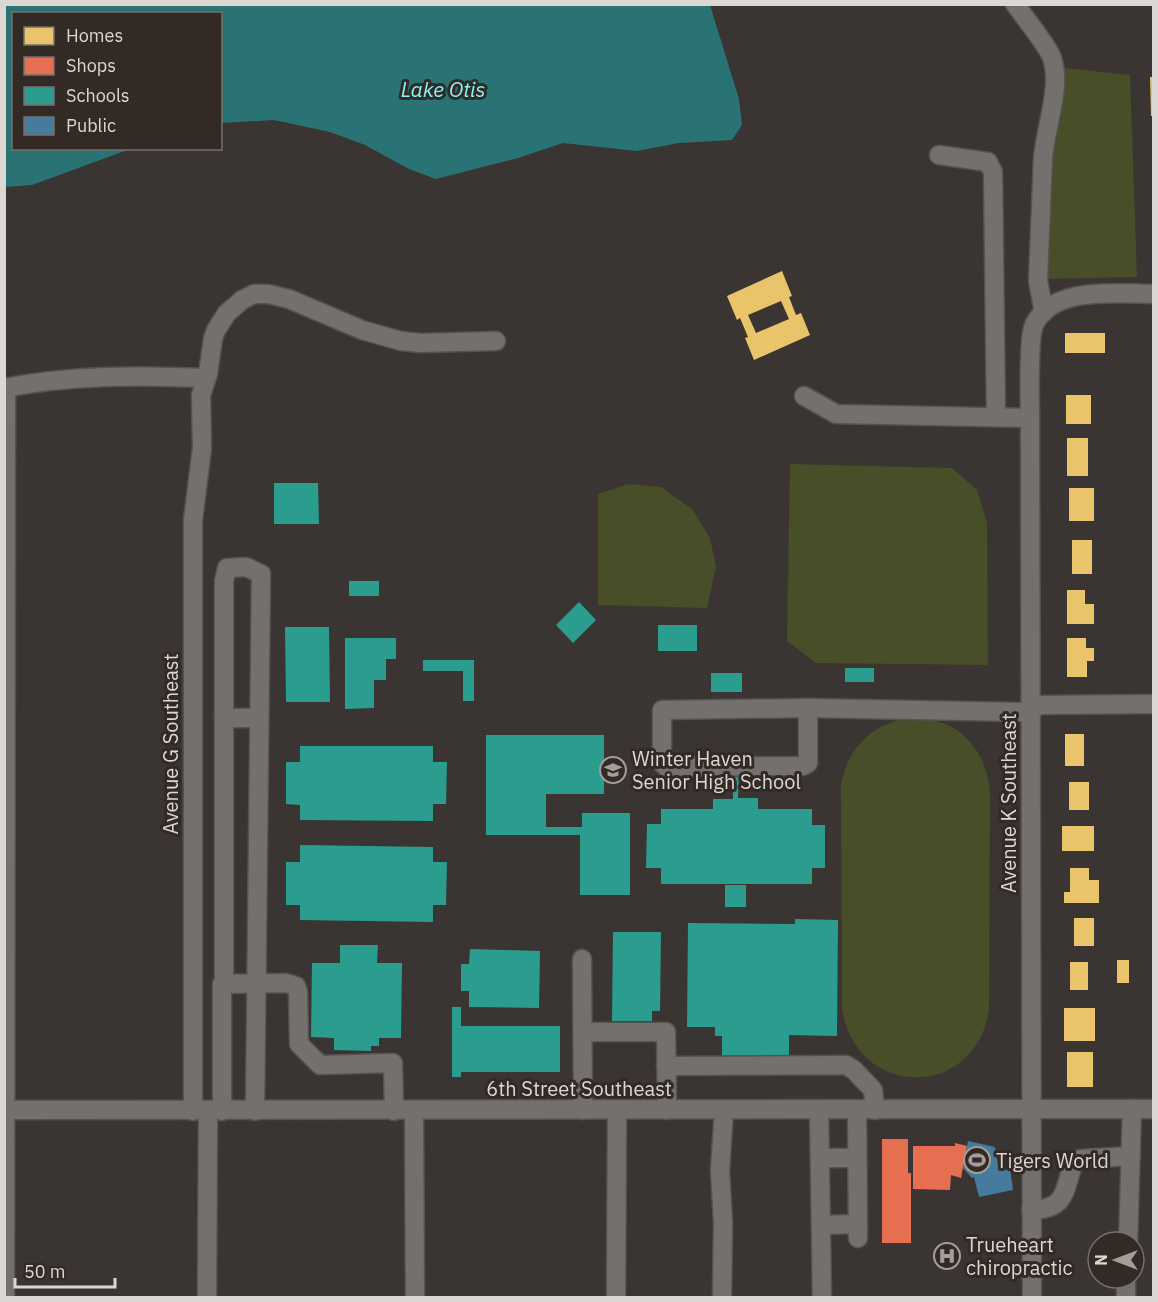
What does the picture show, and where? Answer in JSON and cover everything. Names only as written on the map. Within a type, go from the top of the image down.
[{"type":"street","points":[[1015,4],[1052,57],[1055,75],[1055,92],[1044,139],[1043,159],[1038,281],[1044,312],[1060,300],[1092,294],[1154,294]]},
{"type":"street","points":[[939,155],[988,162],[993,172],[996,417]]},
{"type":"street","name":"Avenue G Southeast","points":[[207,1298],[208,1111],[192,562],[193,520],[202,448],[201,395],[216,330],[227,313],[242,300],[254,294],[268,294],[289,299],[362,330],[401,341],[420,343],[496,341]]},
{"type":"street","name":"Avenue K Southeast","points":[[1032,1298],[1030,418],[1034,326],[1044,312]]},
{"type":"street","points":[[5,1298],[5,388],[76,378],[160,376],[206,378]]},
{"type":"street","points":[[804,396],[836,414],[1030,418]]},
{"type":"street","points":[[208,1111],[222,984],[224,984],[224,581],[227,568],[232,567],[246,567],[261,574],[255,1111]]},
{"type":"street","points":[[808,708],[808,762],[803,766],[666,767],[662,763],[662,710],[808,708],[1030,711],[1039,705],[1154,704]]},
{"type":"street","points":[[224,718],[259,718]]},
{"type":"street","points":[[582,959],[583,1110]]},
{"type":"street","points":[[224,984],[293,983],[298,992],[299,1044],[320,1065],[393,1063],[394,1111]]},
{"type":"street","points":[[583,1032],[666,1032],[667,1110]]},
{"type":"street","points":[[666,1065],[846,1065],[854,1070],[873,1090],[866,1110],[857,1158],[858,1231],[822,1225]]},
{"type":"street","points":[[1128,1230],[1132,1109]]},
{"type":"street","name":"6th Street Southeast","points":[[5,1110],[1154,1109]]},
{"type":"street","points":[[616,1298],[617,1110]]},
{"type":"street","points":[[722,1298],[723,1224],[720,1170],[724,1110]]},
{"type":"street","points":[[819,1110],[822,1298]]},
{"type":"street","points":[[414,1111],[414,1298]]},
{"type":"street","points":[[1031,1210],[1044,1210],[1060,1202],[1074,1162],[1081,1159],[1131,1156]]},
{"type":"street","points":[[820,1158],[857,1158]]},
{"type":"green space","points":[[1064,68],[1130,75],[1137,277],[1044,279],[1050,174]]},
{"type":"green space","points":[[790,464],[952,468],[977,490],[987,522],[988,665],[816,663],[787,641]]},
{"type":"green space","points":[[628,484],[661,487],[693,510],[710,538],[716,567],[707,608],[598,605],[598,494]]},
{"type":"green space","points":[[909,718],[926,719],[945,724],[966,737],[974,746],[985,768],[990,793],[989,1010],[979,1040],[962,1061],[941,1073],[916,1078],[892,1073],[870,1061],[852,1040],[842,1010],[841,786],[849,761],[863,740],[883,726]]},
{"type":"water","name":"Lake Otis","points":[[4,5],[710,5],[739,99],[742,125],[732,140],[679,143],[637,151],[563,143],[518,158],[436,179],[409,169],[365,145],[330,132],[274,120],[222,123],[222,12],[12,12],[12,150],[127,150],[32,185],[5,187]]},
{"type":"building: Homes","points":[[1150,77],[1154,77],[1154,116],[1151,116]]},
{"type":"building: Homes","points":[[782,271],[792,296],[789,297],[796,315],[801,313],[810,335],[754,360],[740,318],[737,320],[727,296]],"holes":[[[781,301],[789,319],[756,333],[748,315]]]},
{"type":"building: Homes","points":[[1065,333],[1105,333],[1105,353],[1065,353]]},
{"type":"building: Homes","points":[[1066,395],[1091,395],[1091,424],[1066,424]]},
{"type":"building: Homes","points":[[1067,438],[1088,438],[1088,476],[1067,476]]},
{"type":"building: Homes","points":[[1069,488],[1094,488],[1094,521],[1069,521]]},
{"type":"building: Homes","points":[[1072,540],[1092,540],[1092,574],[1072,574]]},
{"type":"building: Homes","points":[[1067,590],[1085,590],[1085,604],[1094,604],[1094,624],[1067,624]]},
{"type":"building: Homes","points":[[1067,638],[1086,638],[1086,648],[1094,648],[1094,661],[1087,661],[1087,677],[1067,677]]},
{"type":"building: Homes","points":[[1065,734],[1084,734],[1084,766],[1065,766]]},
{"type":"building: Homes","points":[[1069,782],[1089,782],[1089,810],[1069,810]]},
{"type":"building: Homes","points":[[1062,826],[1094,826],[1094,851],[1062,851]]},
{"type":"building: Homes","points":[[1070,868],[1089,868],[1089,880],[1099,880],[1099,903],[1064,903],[1064,892],[1070,892]]},
{"type":"building: Homes","points":[[1074,918],[1094,918],[1094,946],[1074,946]]},
{"type":"building: Homes","points":[[1117,960],[1129,960],[1129,983],[1117,983]]},
{"type":"building: Homes","points":[[1070,962],[1088,962],[1088,990],[1070,990]]},
{"type":"building: Homes","points":[[1064,1008],[1095,1008],[1095,1041],[1064,1041]]},
{"type":"building: Homes","points":[[1067,1052],[1093,1052],[1093,1087],[1067,1087]]},
{"type":"building: Shops","points":[[882,1139],[908,1139],[908,1173],[911,1173],[911,1243],[882,1243]]},
{"type":"building: Shops","points":[[955,1143],[967,1146],[961,1178],[951,1175],[950,1190],[913,1189],[913,1146],[955,1146]]},
{"type":"building: Schools","points":[[274,483],[318,483],[319,524],[274,524]]},
{"type":"building: Schools","points":[[349,581],[379,581],[379,596],[349,596]]},
{"type":"building: Schools","points":[[579,602],[596,620],[573,643],[556,625]]},
{"type":"building: Schools","points":[[658,625],[697,625],[697,651],[658,651]]},
{"type":"building: Schools","points":[[285,627],[329,627],[330,702],[286,702]]},
{"type":"building: Schools","points":[[345,638],[396,638],[396,659],[386,659],[386,680],[374,680],[374,708],[345,709]]},
{"type":"building: Schools","points":[[423,660],[474,660],[474,701],[463,701],[463,671],[423,671]]},
{"type":"building: Schools","points":[[845,668],[874,668],[874,682],[845,682]]},
{"type":"building: Schools","points":[[711,673],[742,673],[742,692],[711,692]]},
{"type":"building: Schools","points":[[486,735],[604,735],[604,794],[546,794],[546,827],[582,827],[582,813],[630,813],[630,895],[580,895],[580,835],[486,835]]},
{"type":"building: Schools","points":[[300,746],[433,746],[433,762],[447,762],[446,804],[433,804],[433,821],[300,820],[300,805],[286,804],[286,762],[300,762]]},
{"type":"building: Schools","points":[[733,775],[739,775],[738,798],[758,798],[758,809],[812,809],[812,825],[825,825],[825,868],[812,868],[812,884],[661,884],[661,868],[646,868],[647,824],[661,824],[661,809],[713,809],[713,799],[733,799]]},
{"type":"building: Schools","points":[[300,845],[433,847],[433,862],[447,862],[446,905],[433,905],[433,922],[300,920],[300,905],[286,905],[286,862],[300,862]]},
{"type":"building: Schools","points":[[725,885],[746,885],[746,907],[725,907]]},
{"type":"building: Schools","points":[[795,919],[838,920],[837,1036],[789,1035],[789,1059],[722,1058],[722,1036],[715,1036],[715,1027],[687,1027],[688,923],[795,924]]},
{"type":"building: Schools","points":[[613,932],[661,932],[660,1011],[652,1011],[652,1021],[612,1021]]},
{"type":"building: Schools","points":[[340,945],[378,945],[377,963],[402,963],[401,1038],[379,1038],[379,1046],[371,1046],[371,1051],[334,1050],[334,1038],[311,1037],[312,963],[340,963]]},
{"type":"building: Schools","points":[[470,949],[540,951],[539,1008],[469,1007],[469,991],[461,991],[461,964],[469,964]]},
{"type":"building: Schools","points":[[452,1007],[461,1007],[461,1026],[560,1026],[560,1072],[461,1072],[461,1077],[452,1077]]},
{"type":"building: Public","points":[[968,1141],[995,1147],[999,1171],[1010,1169],[1013,1190],[979,1197],[974,1177],[972,1178],[963,1168]]},
{"type":"place","name":"Winter Haven Senior High School","points":[[613,770]]},
{"type":"place","name":"Tigers World","points":[[977,1160]]},
{"type":"place","name":"Trueheart chiropractic","points":[[947,1256]]}]
